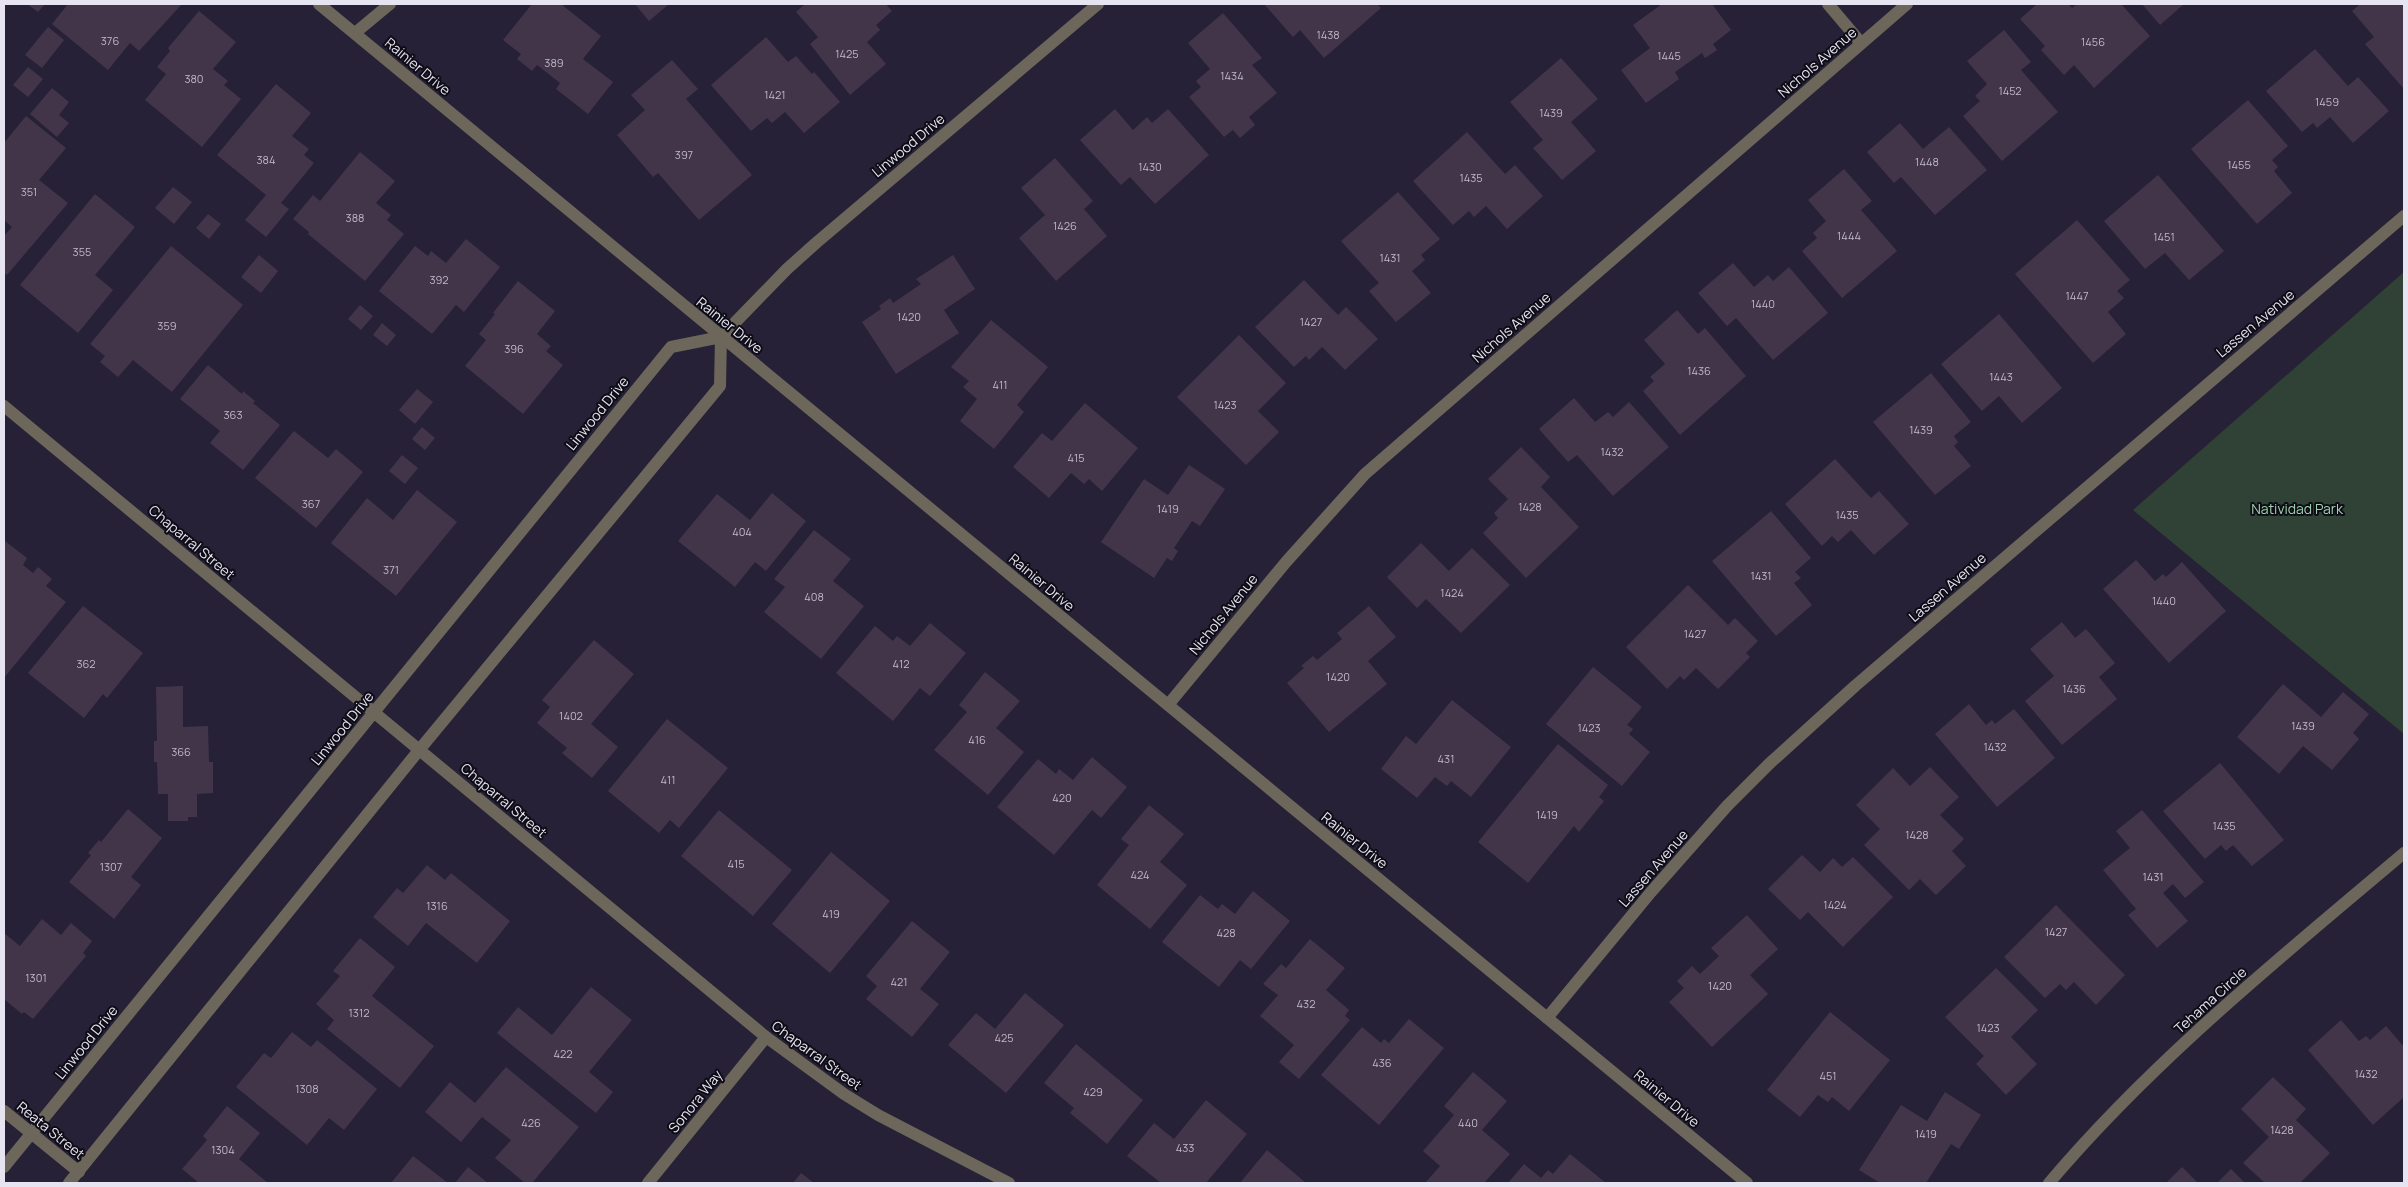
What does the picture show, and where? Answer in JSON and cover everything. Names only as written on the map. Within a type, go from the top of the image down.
[{"type":"street","name":"Rainier Drive","points":[[319,4],[1747,1183]]},
{"type":"street","points":[[355,34],[390,4]]},
{"type":"street","name":"Linwood Drive","points":[[4,1167],[671,347],[721,337],[809,250],[1098,4]]},
{"type":"street","points":[[1828,4],[1862,43]]},
{"type":"street","name":"Nichols Avenue","points":[[1168,705],[1286,562],[1364,474],[1908,4]]},
{"type":"street","name":"Lassen Avenue","points":[[1547,1018],[1688,849],[1776,758],[1862,679],[2404,216]]},
{"type":"street","points":[[70,1183],[420,748],[720,386],[721,337]]},
{"type":"street","name":"Chaparral Street","points":[[4,406],[420,748],[766,1037],[806,1068],[858,1103],[1009,1183]]},
{"type":"street","name":"Tehama Circle","points":[[2049,1183],[2113,1114],[2222,1009],[2404,853]]},
{"type":"street","name":"Sonora Way","points":[[648,1183],[766,1037]]},
{"type":"street","name":"Reata Street","points":[[4,1111],[79,1172]]},
{"type":"green space","name":"Natividad Park","points":[[2404,272],[2404,734],[2133,510]]},
{"type":"building","points":[[27,4],[45,4],[38,12]]},
{"type":"building","points":[[68,4],[182,4],[139,51],[130,43],[108,70],[52,24]]},
{"type":"building","points":[[532,4],[561,4],[601,36],[583,59],[613,82],[588,114],[556,89],[560,83],[537,65],[532,71],[517,59],[521,54],[503,40]]},
{"type":"building","points":[[635,4],[669,4],[649,21]]},
{"type":"building","points":[[805,4],[886,4],[892,11],[876,25],[880,30],[867,42],[886,64],[850,95],[810,44],[818,37],[796,12]]},
{"type":"building","points":[[1264,4],[1377,4],[1381,8],[1324,58],[1300,30],[1293,37]]},
{"type":"building","points":[[1662,4],[1712,4],[1731,30],[1713,44],[1717,50],[1705,58],[1702,53],[1675,72],[1679,79],[1646,103],[1621,70],[1650,48],[1633,25]]},
{"type":"building","points":[[2037,4],[2068,4],[2072,8],[2077,4],[2121,4],[2150,36],[2094,88],[2074,65],[2064,75],[2041,50],[2045,46],[2020,19]]},
{"type":"building","points":[[2142,4],[2184,4],[2160,25]]},
{"type":"building","points":[[2360,4],[2404,4],[2404,89],[2365,44],[2374,37],[2352,11]]},
{"type":"building","points":[[199,11],[236,42],[213,69],[228,81],[224,85],[241,99],[202,147],[145,100],[166,74],[157,67],[170,51],[168,48]]},
{"type":"building","points":[[1223,13],[1262,58],[1252,65],[1277,93],[1249,117],[1255,125],[1240,138],[1233,130],[1224,137],[1189,97],[1201,87],[1196,81],[1210,69],[1188,43]]},
{"type":"building","points":[[48,27],[64,40],[42,68],[25,55]]},
{"type":"building","points":[[2004,30],[2031,62],[2021,70],[2058,112],[2002,161],[1963,116],[1980,101],[1975,96],[1987,84],[1967,61]]},
{"type":"building","points":[[766,37],[788,62],[796,56],[812,74],[814,72],[840,102],[804,133],[785,112],[772,123],[767,118],[751,131],[711,85]]},
{"type":"building","points":[[2315,49],[2348,86],[2358,77],[2389,111],[2353,143],[2330,117],[2317,128],[2313,123],[2302,132],[2266,91]]},
{"type":"building","points":[[1561,58],[1598,99],[1571,122],[1596,151],[1562,180],[1533,148],[1543,140],[1510,102]]},
{"type":"building","points":[[672,60],[698,89],[686,99],[752,175],[699,220],[658,173],[653,177],[617,135],[645,110],[631,95]]},
{"type":"building","points":[[28,67],[43,79],[28,97],[13,85]]},
{"type":"building","points":[[276,84],[311,113],[292,136],[309,149],[304,155],[314,163],[281,203],[289,209],[266,237],[245,220],[266,195],[217,155]]},
{"type":"building","points":[[52,88],[69,102],[59,115],[69,123],[57,137],[30,114]]},
{"type":"building","points":[[2248,100],[2288,146],[2272,160],[2278,167],[2274,171],[2292,193],[2257,224],[2191,149]]},
{"type":"building","points":[[1115,109],[1133,130],[1147,117],[1152,123],[1168,109],[1209,155],[1155,204],[1130,177],[1121,185],[1080,140]]},
{"type":"building","points":[[26,116],[66,148],[39,180],[68,203],[7,275],[4,273],[4,236],[12,227],[4,220],[4,143]]},
{"type":"building","points":[[1900,123],[1923,149],[1949,127],[1987,170],[1935,215],[1901,177],[1894,183],[1867,152]]},
{"type":"building","points":[[1467,132],[1505,174],[1515,165],[1543,196],[1507,229],[1486,206],[1474,217],[1469,211],[1453,225],[1413,181]]},
{"type":"building","points":[[360,152],[395,181],[376,203],[391,215],[387,220],[404,234],[365,281],[308,234],[309,232],[293,219],[313,195],[320,201]]},
{"type":"building","points":[[1055,158],[1093,201],[1084,209],[1107,236],[1056,281],[1019,238],[1045,215],[1021,188]]},
{"type":"building","points":[[1844,169],[1872,201],[1861,210],[1897,251],[1842,298],[1802,251],[1817,238],[1813,233],[1826,221],[1808,200]]},
{"type":"building","points":[[2158,175],[2224,251],[2189,280],[2165,253],[2145,269],[2104,221]]},
{"type":"building","points":[[173,187],[192,202],[174,224],[155,208]]},
{"type":"building","points":[[1398,192],[1440,239],[1421,255],[1425,260],[1412,271],[1431,293],[1396,322],[1369,291],[1379,283],[1341,241]]},
{"type":"building","points":[[95,194],[135,227],[95,275],[113,290],[78,333],[20,285]]},
{"type":"building","points":[[208,214],[221,224],[209,239],[196,228]]},
{"type":"building","points":[[2077,220],[2130,280],[2117,291],[2124,298],[2108,312],[2126,334],[2093,363],[2015,274]]},
{"type":"building","points":[[466,239],[500,267],[464,312],[456,305],[432,334],[379,291],[415,246],[428,256],[431,251],[446,263]]},
{"type":"building","points":[[171,246],[243,305],[172,392],[133,360],[118,377],[100,362],[105,356],[90,344]]},
{"type":"building","points":[[259,255],[278,271],[261,293],[241,277]]},
{"type":"building","points":[[953,255],[975,289],[944,310],[959,333],[896,374],[862,322],[881,309],[879,306],[890,298],[893,303],[921,284],[916,279]]},
{"type":"building","points":[[1733,263],[1754,287],[1768,275],[1773,281],[1789,267],[1828,313],[1773,360],[1736,318],[1727,326],[1698,293]]},
{"type":"building","points":[[1304,280],[1338,315],[1346,307],[1378,339],[1345,370],[1322,347],[1309,360],[1306,356],[1294,367],[1255,327]]},
{"type":"building","points":[[518,281],[555,311],[537,334],[551,346],[546,351],[563,365],[523,414],[465,366],[486,340],[479,334]]},
{"type":"building","points":[[360,305],[373,316],[361,330],[348,319]]},
{"type":"building","points":[[1677,310],[1698,334],[1705,328],[1746,376],[1680,435],[1643,391],[1654,381],[1650,377],[1665,364],[1644,340]]},
{"type":"building","points":[[1999,314],[2062,388],[2022,423],[1999,396],[1982,411],[1941,364]]},
{"type":"building","points":[[991,320],[1048,367],[1017,405],[1024,412],[994,449],[960,421],[977,399],[963,387],[969,381],[951,367]]},
{"type":"building","points":[[382,323],[396,335],[387,346],[373,335]]},
{"type":"building","points":[[1239,335],[1286,383],[1258,411],[1279,432],[1246,465],[1177,397]]},
{"type":"building","points":[[208,365],[242,394],[243,391],[255,401],[253,403],[280,425],[243,470],[210,443],[220,431],[180,399]]},
{"type":"building","points":[[1931,373],[1971,422],[1954,436],[1958,442],[1954,446],[1971,466],[1935,495],[1873,422]]},
{"type":"building","points":[[417,389],[433,402],[415,424],[399,410]]},
{"type":"building","points":[[1574,398],[1595,422],[1608,412],[1613,417],[1629,402],[1669,447],[1613,496],[1577,455],[1568,462],[1539,429]]},
{"type":"building","points":[[1085,403],[1138,448],[1102,491],[1089,479],[1084,484],[1071,473],[1049,498],[1013,467],[1042,433],[1052,441]]},
{"type":"building","points":[[422,427],[435,438],[425,450],[412,439]]},
{"type":"building","points":[[294,431],[328,458],[336,449],[363,472],[316,528],[255,478]]},
{"type":"building","points":[[1521,447],[1550,477],[1541,487],[1579,527],[1526,578],[1483,533],[1498,518],[1494,513],[1508,499],[1488,479]]},
{"type":"building","points":[[402,455],[418,468],[405,484],[389,471]]},
{"type":"building","points":[[1835,459],[1871,498],[1879,491],[1909,524],[1874,555],[1851,530],[1838,542],[1832,536],[1822,546],[1785,504]]},
{"type":"building","points":[[1189,465],[1225,489],[1200,526],[1192,521],[1174,548],[1178,551],[1172,561],[1167,558],[1154,578],[1101,542],[1144,479],[1168,495]]},
{"type":"building","points":[[417,490],[457,522],[396,596],[331,543],[367,498],[393,520]]},
{"type":"building","points":[[772,493],[806,521],[766,571],[755,562],[735,587],[678,541],[717,494],[750,520]]},
{"type":"building","points":[[1771,511],[1811,558],[1795,572],[1801,578],[1794,583],[1812,605],[1776,636],[1712,561]]},
{"type":"building","points":[[814,530],[851,559],[833,581],[864,606],[821,659],[764,612],[785,587],[774,579]]},
{"type":"building","points":[[5,541],[27,558],[23,565],[33,573],[38,567],[52,579],[46,586],[66,602],[4,678]]},
{"type":"building","points":[[1421,543],[1449,571],[1472,548],[1510,585],[1461,633],[1426,599],[1417,608],[1387,577]]},
{"type":"building","points":[[2136,560],[2155,581],[2163,574],[2166,577],[2182,562],[2226,611],[2169,663],[2103,589]]},
{"type":"building","points":[[1688,585],[1728,625],[1735,618],[1758,641],[1746,653],[1750,657],[1718,689],[1696,668],[1684,680],[1680,676],[1667,689],[1626,647]]},
{"type":"building","points":[[83,606],[143,653],[107,698],[103,694],[84,718],[28,673]]},
{"type":"building","points":[[1369,606],[1396,637],[1368,661],[1387,684],[1329,732],[1287,683],[1304,668],[1301,666],[1313,656],[1317,660],[1342,639],[1337,633]]},
{"type":"building","points":[[2062,622],[2075,638],[2086,629],[2115,663],[2099,677],[2117,699],[2062,745],[2025,701],[2054,676],[2030,649]]},
{"type":"building","points":[[930,623],[966,653],[930,696],[920,688],[893,721],[836,673],[875,626],[893,641],[897,636],[910,646]]},
{"type":"building","points":[[594,640],[634,674],[591,724],[618,747],[592,778],[562,753],[567,748],[537,723],[550,707],[542,700]]},
{"type":"building","points":[[1593,667],[1642,707],[1627,725],[1633,729],[1629,734],[1650,752],[1622,786],[1546,724]]},
{"type":"building","points":[[985,672],[1020,701],[996,728],[1024,752],[988,795],[934,750],[967,712],[959,705]]},
{"type":"building","points":[[2283,684],[2321,717],[2343,692],[2369,714],[2353,733],[2359,739],[2332,770],[2303,746],[2279,774],[2237,737]]},
{"type":"building","points":[[183,686],[183,727],[208,726],[209,762],[213,762],[213,793],[197,794],[197,817],[188,817],[188,821],[168,821],[168,794],[158,794],[157,762],[154,762],[154,741],[157,741],[156,687]]},
{"type":"building","points":[[1452,700],[1511,747],[1471,797],[1451,781],[1447,786],[1435,777],[1417,798],[1381,769],[1406,736],[1416,744]]},
{"type":"building","points":[[1969,704],[1986,725],[1992,720],[1995,724],[2014,709],[2055,758],[1997,807],[1935,734]]},
{"type":"building","points":[[667,719],[728,768],[679,828],[670,820],[659,833],[608,791]]},
{"type":"building","points":[[1558,744],[1608,785],[1599,797],[1604,801],[1579,832],[1574,826],[1528,883],[1478,842]]},
{"type":"building","points":[[1092,757],[1127,787],[1101,818],[1092,810],[1054,855],[997,807],[1038,759],[1056,774],[1059,769],[1073,780]]},
{"type":"building","points":[[2220,763],[2284,840],[2252,866],[2233,845],[2226,851],[2221,845],[2205,859],[2163,811]]},
{"type":"building","points":[[1930,767],[1959,797],[1940,815],[1964,839],[1952,851],[1966,866],[1936,895],[1920,879],[1909,890],[1864,845],[1880,829],[1856,805],[1893,768],[1910,786]]},
{"type":"building","points":[[1149,805],[1184,834],[1160,862],[1187,885],[1150,929],[1097,885],[1129,845],[1121,839]]},
{"type":"building","points":[[128,809],[162,838],[131,877],[141,885],[114,919],[69,882],[91,855],[88,853],[99,840],[101,842]]},
{"type":"building","points":[[719,810],[792,870],[753,916],[681,856]]},
{"type":"building","points":[[2142,810],[2204,882],[2185,898],[2173,884],[2163,893],[2188,921],[2157,948],[2128,915],[2136,909],[2103,870],[2130,848],[2116,831]]},
{"type":"building","points":[[831,852],[890,901],[830,973],[772,924]]},
{"type":"building","points":[[1802,855],[1820,872],[1833,858],[1842,867],[1853,857],[1893,897],[1843,947],[1808,912],[1800,920],[1768,889]]},
{"type":"building","points":[[427,865],[445,880],[451,873],[510,921],[477,963],[426,923],[408,946],[373,917],[397,888],[403,893]]},
{"type":"building","points":[[1253,891],[1290,921],[1251,969],[1240,960],[1219,987],[1162,942],[1200,895],[1218,909],[1222,904],[1235,914]]},
{"type":"building","points":[[2056,905],[2125,975],[2096,1005],[2074,982],[2066,990],[2060,984],[2045,998],[2004,957]]},
{"type":"building","points":[[1747,915],[1778,949],[1750,975],[1768,994],[1712,1047],[1669,1002],[1684,988],[1677,981],[1692,966],[1700,974],[1719,956],[1711,948]]},
{"type":"building","points":[[42,919],[61,935],[71,923],[92,941],[83,953],[86,956],[33,1019],[24,1012],[22,1014],[4,999],[4,933],[20,946]]},
{"type":"building","points":[[912,921],[950,952],[920,989],[939,1004],[912,1037],[866,999],[877,986],[866,976]]},
{"type":"building","points":[[360,938],[395,967],[372,996],[434,1046],[400,1088],[327,1029],[334,1020],[316,1004],[340,976],[333,971]]},
{"type":"building","points":[[1310,939],[1345,968],[1326,990],[1349,1010],[1345,1016],[1350,1020],[1299,1079],[1279,1062],[1294,1045],[1260,1016],[1278,995],[1263,984],[1281,964],[1286,968]]},
{"type":"building","points":[[1996,968],[2038,1010],[2011,1037],[2037,1064],[2006,1095],[1976,1064],[1984,1056],[1945,1017]]},
{"type":"building","points":[[591,987],[632,1020],[589,1072],[613,1092],[596,1113],[497,1033],[518,1007],[552,1035]]},
{"type":"building","points":[[1025,993],[1064,1025],[1006,1093],[948,1045],[976,1013],[995,1029]]},
{"type":"building","points":[[1830,1012],[1890,1060],[1849,1111],[1832,1097],[1828,1102],[1818,1095],[1800,1117],[1767,1090]]},
{"type":"building","points":[[1409,1019],[1444,1048],[1379,1125],[1321,1075],[1362,1027],[1381,1043],[1384,1039],[1389,1043]]},
{"type":"building","points":[[2341,1020],[2359,1041],[2366,1036],[2370,1040],[2386,1026],[2404,1047],[2404,1097],[2373,1125],[2308,1050]]},
{"type":"building","points":[[292,1032],[311,1047],[317,1040],[377,1089],[344,1130],[329,1118],[307,1145],[236,1087],[264,1053],[271,1058]]},
{"type":"building","points":[[1076,1044],[1143,1100],[1107,1144],[1070,1113],[1074,1108],[1044,1083]]},
{"type":"building","points":[[506,1067],[579,1127],[532,1183],[525,1183],[495,1158],[511,1140],[482,1117],[461,1142],[425,1112],[450,1082],[475,1103]]},
{"type":"building","points":[[1473,1072],[1507,1101],[1482,1130],[1510,1154],[1484,1183],[1428,1183],[1426,1182],[1440,1166],[1423,1151],[1454,1115],[1444,1106]]},
{"type":"building","points":[[2273,1077],[2306,1109],[2296,1120],[2330,1153],[2300,1183],[2265,1183],[2243,1163],[2269,1137],[2241,1109]]},
{"type":"building","points":[[1945,1092],[1981,1115],[1959,1149],[1951,1144],[1926,1183],[1880,1183],[1859,1170],[1901,1105],[1927,1121]]},
{"type":"building","points":[[1206,1100],[1247,1134],[1206,1183],[1161,1183],[1127,1156],[1154,1123],[1174,1139]]},
{"type":"building","points":[[227,1106],[260,1133],[239,1159],[268,1183],[199,1183],[182,1169],[207,1140],[203,1136]]},
{"type":"building","points":[[1267,1150],[1306,1183],[1240,1183]]},
{"type":"building","points":[[1570,1154],[1606,1183],[1508,1183],[1524,1164],[1541,1178],[1548,1170],[1553,1174]]},
{"type":"building","points":[[413,1156],[448,1183],[391,1183]]},
{"type":"building","points":[[468,1167],[488,1183],[455,1183]]},
{"type":"building","points":[[2182,1167],[2198,1183],[2166,1183]]},
{"type":"building","points":[[2231,1169],[2245,1183],[2217,1183]]},
{"type":"building","points":[[801,1173],[814,1183],[793,1183]]}]
